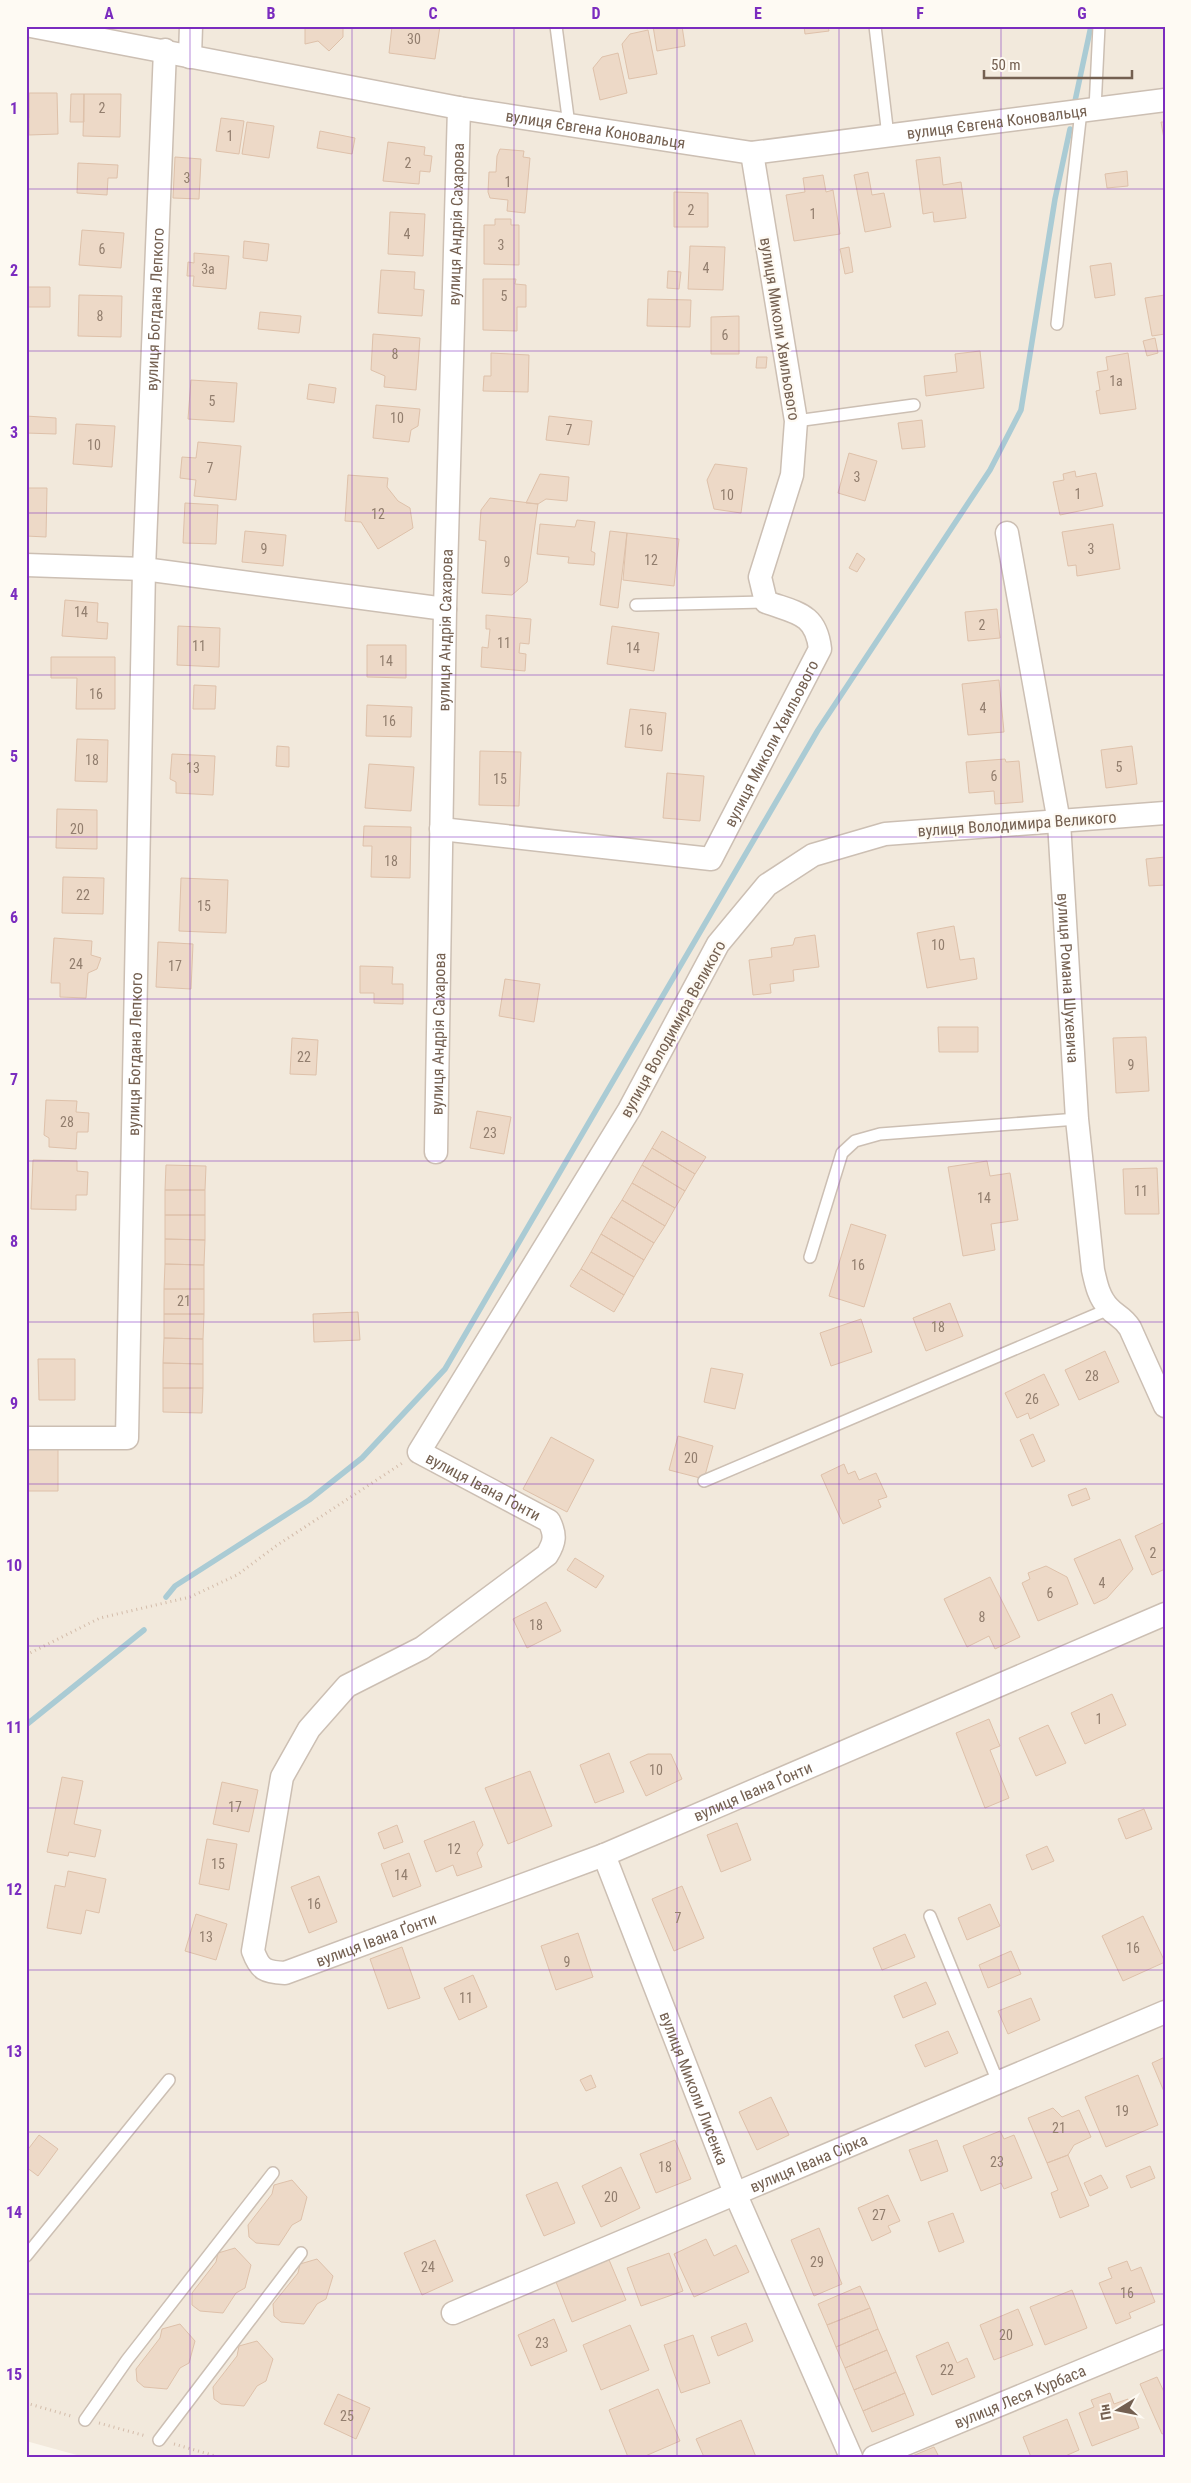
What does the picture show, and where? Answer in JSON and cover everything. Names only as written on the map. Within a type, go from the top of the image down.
[{"type":"street","name":"вулиця Євгена Коновальця","points":[[31,26],[165,50],[190,57],[459,108],[752,153],[1165,100]]},
{"type":"street","points":[[190,57],[191,26]]},
{"type":"street","name":"вулиця Богдана Лепкого","points":[[26,1438],[127,1438],[144,569],[165,50]]},
{"type":"street","name":"вулиця Андрія Сахарова","points":[[436,1152],[445,610],[459,108]]},
{"type":"street","name":"вулиця Миколи Хвильового","points":[[441,829],[712,859],[820,649],[818,631],[807,618],[766,602],[760,577],[792,475],[796,421],[752,153]]},
{"type":"street","name":"вулиця Романа Шухевича","points":[[1007,534],[1059,822],[1077,1119],[1093,1270],[1098,1292],[1110,1309],[1122,1316],[1130,1328],[1165,1406]]},
{"type":"street","points":[[26,565],[144,569],[445,610]]},
{"type":"street","name":"вулиця Володимира Великого","points":[[419,1452],[629,1110],[718,944],[767,885],[813,855],[885,834],[1059,822],[1165,812]]},
{"type":"street","name":"вулиця Івана Ґонти","points":[[419,1452],[549,1521],[554,1530],[554,1543],[546,1555],[422,1648],[347,1686],[309,1729],[282,1777],[253,1951],[257,1963],[269,1972],[284,1973],[604,1855],[1165,1614]]},
{"type":"street","name":"вулиця Миколи Лисенка","points":[[604,1855],[735,2193],[851,2457]]},
{"type":"street","name":"вулиця Івана Сірка","points":[[453,2313],[1165,2012]]},
{"type":"street","name":"вулиця Леся Курбаса","points":[[874,2457],[1165,2336]]},
{"type":"lane","points":[[556,26],[569,125]]},
{"type":"lane","points":[[875,26],[888,136]]},
{"type":"lane","points":[[1058,324],[1099,26]]},
{"type":"lane","points":[[796,421],[914,405]]},
{"type":"lane","points":[[636,604],[766,602]]},
{"type":"lane","points":[[810,1257],[842,1153],[855,1141],[880,1134],[1077,1119]]},
{"type":"lane","points":[[704,1481],[1110,1309]]},
{"type":"lane","points":[[930,1916],[998,2082]]},
{"type":"lane","points":[[26,2256],[169,2080]]},
{"type":"lane","points":[[85,2420],[128,2360],[273,2173]]},
{"type":"lane","points":[[159,2440],[301,2253]]},
{"type":"path","points":[[26,1655],[100,1618],[190,1597],[238,1575],[276,1546],[419,1452]]},
{"type":"path","points":[[26,2403],[219,2457]]},
{"type":"shaded area","points":[[26,26],[1165,26],[1165,2457],[84,2457],[26,2441]]},
{"type":"building","points":[[305,26],[343,26],[343,37],[329,51],[318,41],[305,44]]},
{"type":"building","points":[[392,26],[440,26],[435,59],[389,53]]},
{"type":"building","points":[[653,26],[682,26],[685,46],[657,51]]},
{"type":"building","points":[[804,26],[828,26],[829,31],[805,34]]},
{"type":"building","points":[[648,30],[657,74],[629,79],[622,44],[630,34]]},
{"type":"building","points":[[618,53],[627,93],[600,100],[593,68],[602,57]]},
{"type":"building","points":[[26,93],[29,93],[29,118],[26,118]]},
{"type":"building","points":[[29,93],[57,93],[58,134],[29,135]]},
{"type":"building","points":[[71,94],[84,94],[84,122],[70,122]]},
{"type":"building","points":[[84,94],[121,94],[120,137],[83,136]]},
{"type":"building","points":[[221,118],[244,121],[239,154],[216,151]]},
{"type":"building","points":[[247,122],[274,126],[269,158],[242,154]]},
{"type":"building","points":[[1161,122],[1165,122],[1165,144]]},
{"type":"building","points":[[320,131],[355,138],[352,154],[317,148]]},
{"type":"building","points":[[388,142],[425,147],[424,155],[432,156],[430,172],[420,171],[419,184],[383,181]]},
{"type":"building","points":[[500,149],[524,151],[523,157],[530,158],[525,213],[507,211],[508,200],[490,198],[488,192],[489,172],[496,172],[497,156]]},
{"type":"building","points":[[175,157],[201,159],[199,199],[173,198]]},
{"type":"building","points":[[940,157],[943,185],[961,182],[966,218],[934,222],[933,212],[923,214],[916,160]]},
{"type":"building","points":[[78,163],[118,165],[117,178],[108,178],[107,195],[77,193]]},
{"type":"building","points":[[1127,171],[1128,186],[1107,188],[1105,174]]},
{"type":"building","points":[[868,172],[872,195],[884,193],[891,227],[865,232],[854,175]]},
{"type":"building","points":[[823,175],[826,192],[833,190],[840,234],[794,241],[786,195],[805,192],[803,178]]},
{"type":"building","points":[[674,192],[708,193],[708,227],[674,227]]},
{"type":"building","points":[[390,212],[425,214],[423,256],[388,254]]},
{"type":"building","points":[[495,219],[511,219],[511,225],[519,225],[519,265],[484,264],[484,225],[495,225]]},
{"type":"building","points":[[82,230],[124,233],[121,268],[79,265]]},
{"type":"building","points":[[244,241],[269,244],[267,261],[243,258]]},
{"type":"building","points":[[690,246],[725,247],[723,290],[688,289]]},
{"type":"building","points":[[849,247],[853,272],[845,274],[840,249]]},
{"type":"building","points":[[194,253],[229,256],[226,289],[193,286],[194,276],[187,276],[188,262],[194,263]]},
{"type":"building","points":[[1111,263],[1115,295],[1095,298],[1090,266]]},
{"type":"building","points":[[381,270],[415,272],[414,289],[424,290],[422,316],[378,313]]},
{"type":"building","points":[[668,271],[681,272],[679,289],[667,288]]},
{"type":"building","points":[[483,279],[516,279],[515,284],[526,285],[526,307],[517,307],[517,331],[483,330]]},
{"type":"building","points":[[26,287],[50,287],[50,307],[26,307]]},
{"type":"building","points":[[79,295],[122,296],[121,337],[78,336]]},
{"type":"building","points":[[1165,295],[1165,334],[1152,336],[1145,298]]},
{"type":"building","points":[[648,299],[691,300],[690,327],[647,326]]},
{"type":"building","points":[[260,312],[301,316],[299,333],[258,329]]},
{"type":"building","points":[[739,316],[739,354],[711,354],[711,317]]},
{"type":"building","points":[[373,334],[420,338],[416,390],[384,387],[385,376],[371,370]]},
{"type":"building","points":[[1155,338],[1158,353],[1147,356],[1143,341]]},
{"type":"building","points":[[980,351],[984,388],[926,396],[924,376],[957,372],[955,354]]},
{"type":"building","points":[[491,353],[529,355],[528,392],[483,391],[484,376],[491,376]]},
{"type":"building","points":[[1128,353],[1136,409],[1100,414],[1096,391],[1100,390],[1097,372],[1108,370],[1106,357]]},
{"type":"building","points":[[757,357],[767,357],[766,368],[756,368]]},
{"type":"building","points":[[191,380],[237,383],[234,422],[188,419]]},
{"type":"building","points":[[309,384],[336,388],[334,403],[307,399]]},
{"type":"building","points":[[376,405],[420,409],[418,426],[411,430],[409,442],[373,438]]},
{"type":"building","points":[[26,416],[56,418],[56,434],[26,433]]},
{"type":"building","points":[[549,416],[592,421],[589,445],[546,440]]},
{"type":"building","points":[[922,420],[925,447],[902,449],[898,423]]},
{"type":"building","points":[[76,424],[115,426],[112,467],[73,464]]},
{"type":"building","points":[[198,442],[241,446],[236,500],[194,496],[196,480],[180,478],[182,457],[196,458]]},
{"type":"building","points":[[849,453],[877,461],[865,501],[838,493]]},
{"type":"building","points":[[715,464],[747,468],[741,513],[714,509],[707,480]]},
{"type":"building","points":[[1075,471],[1076,477],[1096,473],[1103,506],[1060,515],[1053,482],[1064,480],[1063,474]]},
{"type":"building","points":[[540,474],[569,477],[567,501],[546,499],[538,504],[526,503]]},
{"type":"building","points":[[348,475],[388,478],[387,487],[398,501],[410,508],[413,528],[378,549],[361,522],[345,521]]},
{"type":"building","points":[[26,488],[47,488],[46,537],[26,536]]},
{"type":"building","points":[[490,498],[538,504],[527,582],[512,595],[482,593],[486,541],[479,540],[481,510]]},
{"type":"building","points":[[185,503],[218,505],[216,544],[183,543]]},
{"type":"building","points":[[577,520],[595,522],[591,551],[595,553],[594,565],[568,563],[569,557],[537,554],[540,524],[575,527]]},
{"type":"building","points":[[1113,524],[1120,569],[1077,576],[1076,565],[1068,566],[1062,532]]},
{"type":"building","points":[[245,531],[286,535],[283,566],[242,562]]},
{"type":"building","points":[[610,531],[627,533],[618,608],[600,605]]},
{"type":"building","points":[[627,533],[679,539],[674,586],[623,580]]},
{"type":"building","points":[[857,553],[865,559],[857,572],[849,568]]},
{"type":"building","points":[[65,600],[98,603],[97,622],[108,623],[107,639],[62,636]]},
{"type":"building","points":[[997,609],[1000,638],[968,641],[965,612]]},
{"type":"building","points":[[486,615],[531,619],[529,644],[520,643],[519,653],[526,654],[525,671],[481,667],[482,647],[488,648],[490,629],[486,629]]},
{"type":"building","points":[[178,626],[220,628],[219,667],[177,665]]},
{"type":"building","points":[[612,626],[659,633],[654,671],[607,664]]},
{"type":"building","points":[[367,645],[406,645],[406,678],[367,677]]},
{"type":"building","points":[[51,657],[115,657],[115,709],[76,709],[77,678],[51,678]]},
{"type":"building","points":[[999,680],[1004,732],[968,735],[962,684]]},
{"type":"building","points":[[194,685],[216,686],[215,709],[193,709]]},
{"type":"building","points":[[367,705],[412,707],[411,737],[366,736]]},
{"type":"building","points":[[630,709],[666,713],[662,751],[625,747]]},
{"type":"building","points":[[77,739],[108,740],[107,782],[75,781]]},
{"type":"building","points":[[277,746],[289,747],[289,767],[276,766]]},
{"type":"building","points":[[1132,746],[1137,784],[1106,788],[1101,750]]},
{"type":"building","points":[[480,751],[521,752],[519,806],[479,805]]},
{"type":"building","points":[[172,754],[215,756],[213,795],[176,793],[176,782],[170,779]]},
{"type":"building","points":[[1005,759],[1006,762],[1019,761],[1023,802],[995,804],[994,791],[969,793],[966,762]]},
{"type":"building","points":[[369,764],[414,767],[411,811],[365,808]]},
{"type":"building","points":[[667,773],[704,776],[700,821],[663,818]]},
{"type":"building","points":[[57,809],[97,810],[97,849],[56,848]]},
{"type":"building","points":[[364,826],[411,827],[410,878],[371,877],[372,846],[363,846]]},
{"type":"building","points":[[1165,857],[1165,885],[1149,886],[1146,859]]},
{"type":"building","points":[[63,877],[104,878],[103,914],[62,913]]},
{"type":"building","points":[[181,878],[228,880],[226,933],[179,931]]},
{"type":"building","points":[[954,926],[960,960],[974,958],[977,979],[927,988],[917,933]]},
{"type":"building","points":[[815,935],[819,967],[793,970],[794,981],[770,984],[771,993],[753,995],[749,960],[772,957],[771,948],[793,945],[795,938]]},
{"type":"building","points":[[54,938],[92,941],[91,955],[101,958],[97,969],[88,973],[86,998],[60,997],[60,983],[51,983]]},
{"type":"building","points":[[158,942],[193,944],[191,989],[156,987]]},
{"type":"building","points":[[360,966],[393,967],[392,984],[403,984],[403,1004],[374,1003],[374,993],[360,993]]},
{"type":"building","points":[[505,979],[540,984],[534,1022],[499,1016]]},
{"type":"building","points":[[938,1027],[978,1027],[978,1052],[939,1052]]},
{"type":"building","points":[[1146,1037],[1149,1091],[1116,1093],[1113,1038]]},
{"type":"building","points":[[292,1038],[318,1040],[316,1075],[290,1074]]},
{"type":"building","points":[[46,1100],[77,1101],[76,1112],[89,1113],[88,1132],[77,1132],[76,1149],[49,1147],[49,1138],[44,1135]]},
{"type":"building","points":[[477,1111],[511,1117],[504,1154],[470,1148]]},
{"type":"building","points":[[662,1131],[706,1157],[695,1174],[652,1148]]},
{"type":"building","points":[[652,1148],[695,1174],[685,1191],[642,1165]]},
{"type":"building","points":[[33,1160],[77,1161],[77,1171],[88,1172],[87,1195],[76,1195],[76,1210],[31,1209]]},
{"type":"building","points":[[987,1161],[990,1176],[1010,1173],[1018,1220],[991,1224],[995,1250],[963,1256],[948,1167]]},
{"type":"building","points":[[166,1165],[206,1166],[205,1190],[165,1190]]},
{"type":"building","points":[[642,1165],[685,1191],[675,1208],[632,1183]]},
{"type":"building","points":[[1157,1168],[1159,1214],[1125,1214],[1123,1169]]},
{"type":"building","points":[[632,1183],[675,1208],[665,1226],[622,1200]]},
{"type":"building","points":[[165,1190],[205,1190],[205,1215],[165,1215]]},
{"type":"building","points":[[622,1200],[665,1226],[654,1243],[611,1217]]},
{"type":"building","points":[[165,1215],[205,1215],[205,1240],[165,1239]]},
{"type":"building","points":[[611,1217],[654,1243],[644,1260],[601,1234]]},
{"type":"building","points":[[851,1224],[886,1235],[864,1307],[829,1296]]},
{"type":"building","points":[[601,1234],[644,1260],[634,1277],[591,1252]]},
{"type":"building","points":[[165,1239],[205,1240],[204,1265],[165,1264]]},
{"type":"building","points":[[591,1252],[634,1277],[624,1295],[581,1269]]},
{"type":"building","points":[[165,1264],[204,1265],[204,1289],[164,1289]]},
{"type":"building","points":[[581,1269],[624,1295],[614,1312],[570,1286]]},
{"type":"building","points":[[164,1289],[204,1289],[204,1314],[164,1314]]},
{"type":"building","points":[[950,1303],[963,1336],[926,1351],[913,1318]]},
{"type":"building","points":[[358,1312],[360,1340],[314,1342],[313,1314]]},
{"type":"building","points":[[164,1314],[204,1314],[203,1339],[164,1338]]},
{"type":"building","points":[[861,1319],[872,1352],[831,1366],[820,1333]]},
{"type":"building","points":[[164,1338],[203,1339],[203,1364],[163,1363]]},
{"type":"building","points":[[1105,1351],[1119,1382],[1079,1400],[1065,1370]]},
{"type":"building","points":[[38,1359],[75,1359],[75,1400],[39,1400]]},
{"type":"building","points":[[163,1363],[203,1364],[203,1388],[163,1388]]},
{"type":"building","points":[[711,1368],[743,1374],[735,1409],[704,1402]]},
{"type":"building","points":[[1044,1374],[1059,1405],[1030,1419],[1028,1413],[1017,1418],[1005,1393]]},
{"type":"building","points":[[163,1388],[203,1388],[202,1413],[163,1412]]},
{"type":"building","points":[[1033,1434],[1045,1461],[1032,1467],[1020,1440]]},
{"type":"building","points":[[678,1436],[713,1446],[704,1479],[669,1470]]},
{"type":"building","points":[[551,1437],[594,1460],[567,1512],[523,1489]]},
{"type":"building","points":[[26,1445],[58,1445],[58,1491],[26,1491]]},
{"type":"building","points":[[844,1464],[848,1474],[855,1471],[859,1480],[876,1473],[887,1497],[878,1500],[881,1507],[843,1524],[821,1475]]},
{"type":"building","points":[[1086,1488],[1090,1499],[1072,1506],[1068,1495]]},
{"type":"building","points":[[1165,1522],[1165,1569],[1152,1575],[1135,1536]]},
{"type":"building","points":[[1120,1539],[1133,1569],[1107,1598],[1094,1604],[1074,1559]]},
{"type":"building","points":[[575,1558],[604,1576],[596,1588],[567,1570]]},
{"type":"building","points":[[1046,1566],[1067,1577],[1078,1604],[1038,1621],[1022,1583],[1030,1579],[1028,1573]]},
{"type":"building","points":[[990,1577],[1020,1637],[995,1649],[989,1636],[967,1647],[944,1599]]},
{"type":"building","points":[[546,1602],[561,1631],[527,1648],[513,1619]]},
{"type":"building","points":[[1112,1694],[1126,1725],[1085,1744],[1071,1713]]},
{"type":"building","points":[[989,1719],[1000,1746],[990,1750],[1009,1798],[985,1808],[956,1733]]},
{"type":"building","points":[[1048,1725],[1066,1763],[1036,1776],[1019,1738]]},
{"type":"building","points":[[609,1753],[624,1792],[595,1803],[580,1765]]},
{"type":"building","points":[[648,1754],[671,1754],[682,1779],[646,1796],[630,1762]]},
{"type":"building","points":[[530,1771],[552,1826],[508,1844],[485,1788]]},
{"type":"building","points":[[62,1777],[83,1781],[74,1824],[101,1830],[95,1857],[69,1852],[68,1856],[47,1852]]},
{"type":"building","points":[[222,1782],[258,1790],[249,1832],[213,1824]]},
{"type":"building","points":[[1144,1809],[1152,1829],[1126,1839],[1118,1819]]},
{"type":"building","points":[[474,1821],[483,1845],[477,1853],[482,1867],[457,1876],[453,1865],[436,1872],[424,1841]]},
{"type":"building","points":[[737,1823],[751,1860],[721,1872],[707,1835]]},
{"type":"building","points":[[397,1825],[403,1842],[384,1849],[378,1833]]},
{"type":"building","points":[[207,1839],[237,1844],[229,1890],[199,1884]]},
{"type":"building","points":[[1047,1846],[1054,1861],[1032,1870],[1026,1855]]},
{"type":"building","points":[[409,1853],[421,1886],[393,1897],[381,1864]]},
{"type":"building","points":[[68,1871],[106,1879],[99,1913],[86,1910],[81,1934],[47,1928],[55,1885],[65,1887]]},
{"type":"building","points":[[319,1876],[337,1922],[309,1933],[291,1887]]},
{"type":"building","points":[[682,1886],[704,1938],[674,1951],[652,1899]]},
{"type":"building","points":[[990,1904],[1000,1926],[967,1940],[958,1918]]},
{"type":"building","points":[[196,1914],[227,1924],[216,1960],[185,1951]]},
{"type":"building","points":[[1143,1916],[1165,1962],[1123,1981],[1102,1936]]},
{"type":"building","points":[[578,1933],[593,1977],[556,1990],[541,1946]]},
{"type":"building","points":[[905,1934],[915,1957],[882,1970],[873,1948]]},
{"type":"building","points":[[402,1947],[420,1998],[388,2009],[370,1959]]},
{"type":"building","points":[[1011,1951],[1021,1974],[988,1988],[979,1965]]},
{"type":"building","points":[[473,1975],[487,2007],[459,2020],[444,1988]]},
{"type":"building","points":[[926,1982],[936,2004],[903,2018],[894,1996]]},
{"type":"building","points":[[1031,1998],[1040,2020],[1008,2034],[998,2011]]},
{"type":"building","points":[[948,2031],[958,2053],[925,2067],[915,2045]]},
{"type":"building","points":[[1165,2057],[1165,2094],[1152,2063]]},
{"type":"building","points":[[591,2075],[596,2087],[586,2091],[580,2080]]},
{"type":"building","points":[[1138,2075],[1158,2125],[1106,2147],[1085,2097]]},
{"type":"building","points":[[771,2097],[789,2135],[757,2150],[739,2112]]},
{"type":"building","points":[[1053,2108],[1062,2117],[1079,2110],[1091,2137],[1074,2145],[1068,2155],[1047,2163],[1028,2118]]},
{"type":"building","points":[[1000,2131],[1004,2139],[1014,2135],[1032,2178],[1004,2189],[1001,2183],[981,2191],[963,2146]]},
{"type":"building","points":[[39,2135],[58,2149],[38,2176],[26,2167],[26,2152]]},
{"type":"building","points":[[675,2140],[691,2179],[656,2193],[640,2154]]},
{"type":"building","points":[[937,2140],[948,2171],[921,2181],[909,2150]]},
{"type":"building","points":[[1068,2155],[1089,2206],[1060,2218],[1051,2193],[1058,2190],[1047,2163]]},
{"type":"building","points":[[1150,2166],[1155,2178],[1131,2188],[1126,2176]]},
{"type":"building","points":[[621,2167],[640,2208],[601,2227],[582,2186]]},
{"type":"building","points":[[1101,2175],[1108,2188],[1090,2196],[1084,2183]]},
{"type":"building","points":[[292,2180],[307,2197],[301,2220],[292,2225],[279,2245],[256,2243],[249,2237],[248,2225],[272,2194],[274,2185]]},
{"type":"building","points":[[557,2182],[575,2223],[544,2236],[526,2195]]},
{"type":"building","points":[[888,2195],[900,2221],[888,2226],[891,2232],[872,2241],[858,2208]]},
{"type":"building","points":[[953,2213],[964,2242],[939,2252],[928,2222]]},
{"type":"building","points":[[819,2228],[842,2284],[814,2296],[791,2240]]},
{"type":"building","points":[[706,2239],[714,2256],[736,2245],[749,2272],[694,2297],[674,2254]]},
{"type":"building","points":[[435,2240],[453,2281],[422,2295],[404,2253]]},
{"type":"building","points":[[235,2248],[251,2265],[245,2288],[236,2293],[223,2313],[200,2311],[192,2305],[192,2293],[216,2262],[218,2253]]},
{"type":"building","points":[[669,2253],[683,2291],[641,2306],[627,2268]]},
{"type":"building","points":[[607,2255],[626,2300],[572,2322],[554,2277]]},
{"type":"building","points":[[317,2259],[333,2276],[326,2299],[317,2304],[304,2324],[281,2322],[274,2316],[273,2304],[298,2273],[300,2264]]},
{"type":"building","points":[[1127,2261],[1131,2271],[1141,2267],[1155,2302],[1129,2313],[1131,2318],[1116,2324],[1099,2283],[1112,2278],[1108,2268]]},
{"type":"building","points":[[860,2286],[870,2308],[827,2325],[818,2304]]},
{"type":"building","points":[[1072,2290],[1087,2328],[1045,2345],[1030,2307]]},
{"type":"building","points":[[870,2308],[878,2329],[836,2347],[827,2325]]},
{"type":"building","points":[[1018,2309],[1033,2345],[994,2360],[980,2325]]},
{"type":"building","points":[[554,2319],[567,2351],[531,2366],[518,2335]]},
{"type":"building","points":[[746,2323],[753,2341],[718,2356],[711,2337]]},
{"type":"building","points":[[180,2324],[195,2341],[189,2363],[180,2368],[167,2389],[144,2387],[137,2381],[136,2369],[160,2338],[162,2329]]},
{"type":"building","points":[[630,2325],[649,2370],[601,2390],[583,2345]]},
{"type":"building","points":[[878,2329],[887,2350],[845,2368],[836,2347]]},
{"type":"building","points":[[693,2335],[710,2383],[681,2393],[664,2345]]},
{"type":"building","points":[[257,2341],[273,2359],[266,2381],[257,2386],[244,2406],[221,2404],[214,2399],[213,2387],[237,2356],[239,2346]]},
{"type":"building","points":[[948,2342],[957,2363],[967,2358],[975,2377],[932,2395],[916,2356]]},
{"type":"building","points":[[887,2350],[896,2372],[854,2390],[845,2368]]},
{"type":"building","points":[[896,2372],[905,2393],[863,2411],[854,2390]]},
{"type":"building","points":[[1157,2377],[1165,2394],[1165,2433],[1162,2434],[1140,2384]]},
{"type":"building","points":[[658,2389],[680,2441],[643,2457],[628,2457],[609,2410]]},
{"type":"building","points":[[905,2393],[914,2415],[872,2432],[863,2411]]},
{"type":"building","points":[[1110,2393],[1114,2404],[1128,2399],[1139,2428],[1092,2446],[1079,2413],[1094,2407],[1091,2400]]},
{"type":"building","points":[[338,2394],[370,2408],[356,2439],[324,2424]]},
{"type":"building","points":[[1067,2419],[1079,2450],[1063,2457],[1031,2457],[1023,2437]]},
{"type":"building","points":[[741,2420],[756,2457],[704,2457],[696,2439]]},
{"type":"building","points":[[934,2447],[939,2457],[910,2457]]},
{"type":"waterway","points":[[1075,101],[1091,26]]},
{"type":"waterway","points":[[166,1597],[175,1586],[309,1500],[362,1458],[445,1369],[818,730],[990,470],[1021,410],[1055,199],[1070,129]]},
{"type":"waterway","points":[[26,1725],[144,1630]]}]
